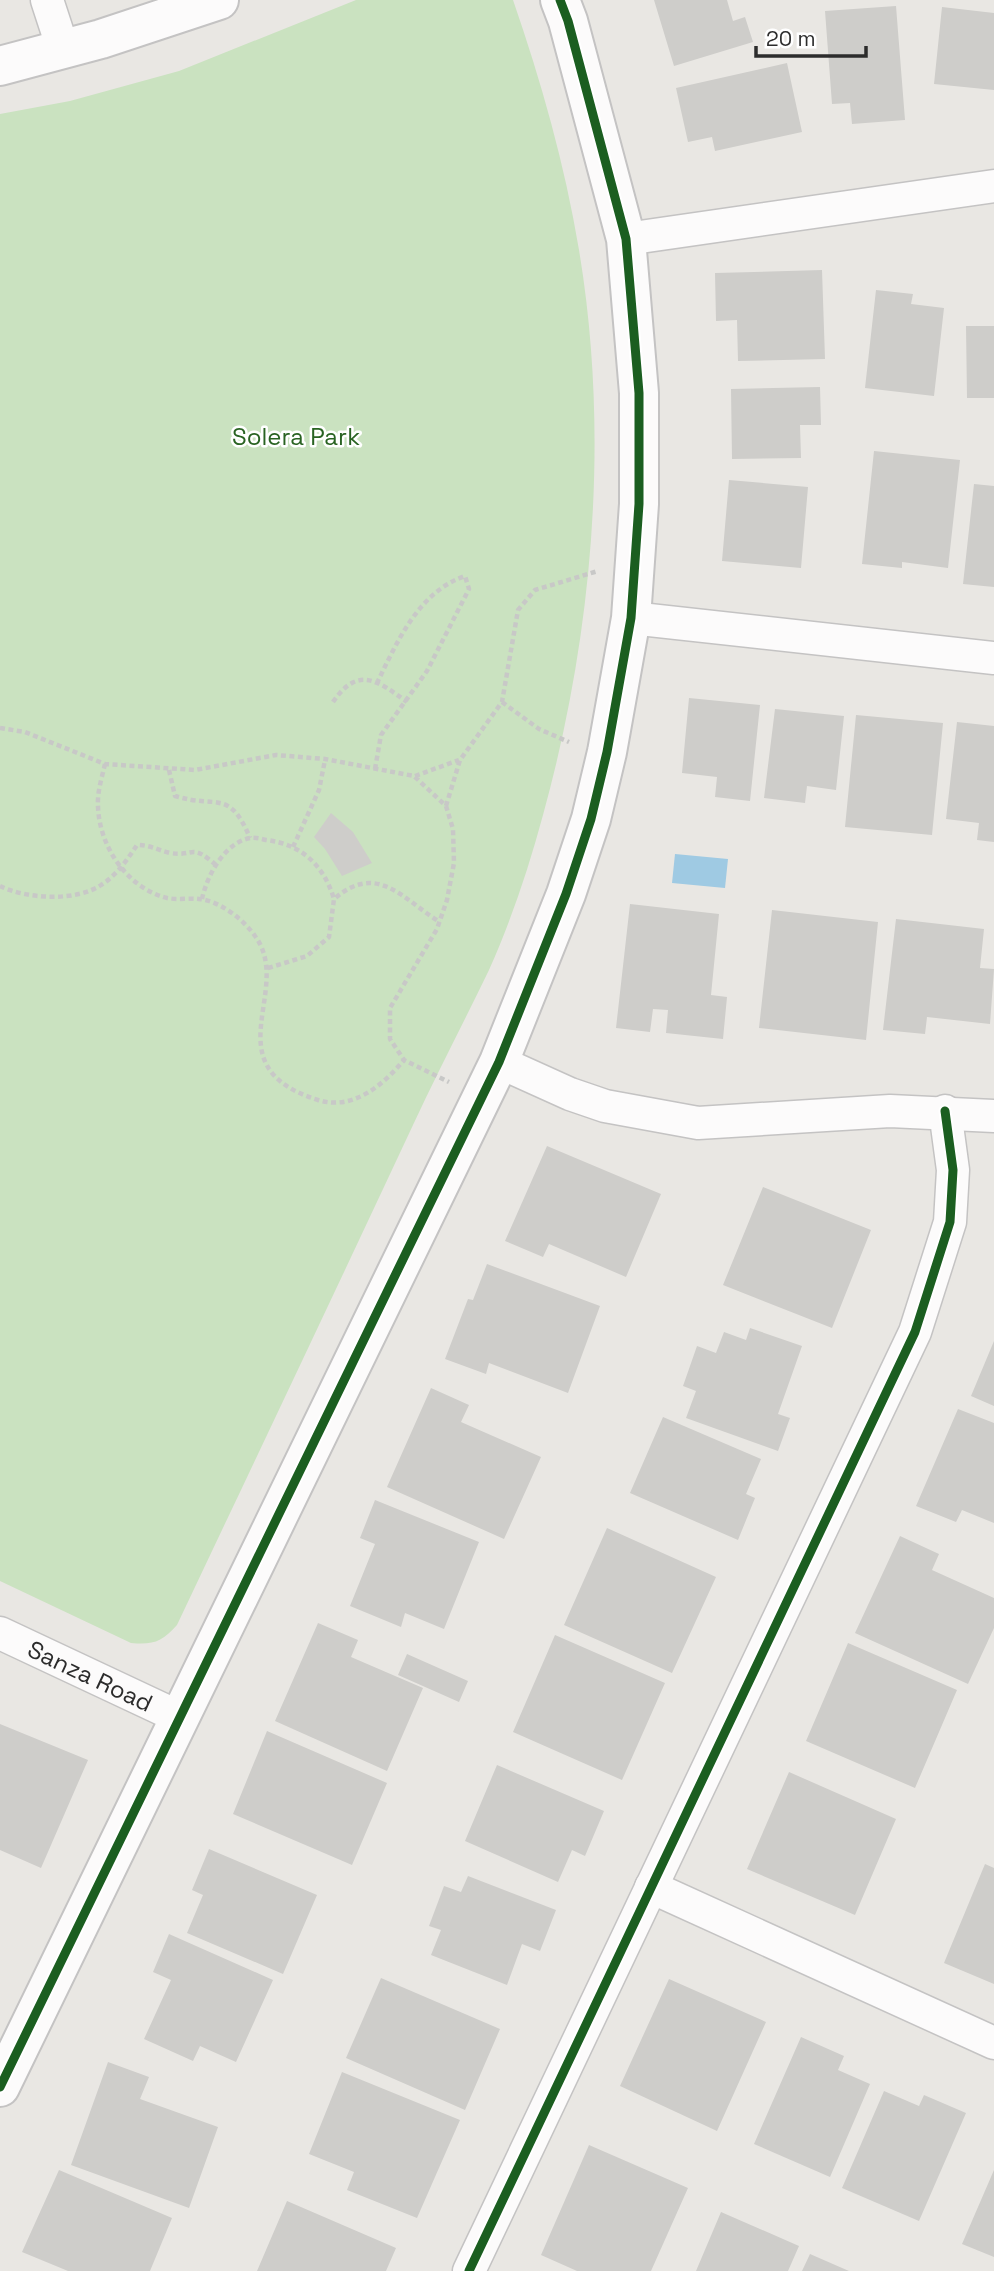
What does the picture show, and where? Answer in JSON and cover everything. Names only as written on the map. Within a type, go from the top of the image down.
[{"type":"street","points":[[47,0],[63,49]]},
{"type":"street","points":[[0,65],[63,49],[219,0]]},
{"type":"street","points":[[0,2087],[499,1062],[565,894],[591,819],[607,752],[631,618],[639,504],[639,393],[626,239],[568,21],[560,0]]},
{"type":"street","points":[[626,239],[994,186]]},
{"type":"street","points":[[631,618],[994,658]]},
{"type":"street","points":[[499,1062],[570,1094],[605,1106],[698,1123],[890,1111],[945,1111],[994,1116]]},
{"type":"street","points":[[468,2271],[915,1332],[950,1222],[953,1170],[945,1111]]},
{"type":"street","name":"Sanza Road","points":[[0,1633],[181,1718]]},
{"type":"street","points":[[651,1887],[994,2043]]},
{"type":"path","points":[[446,806],[460,760],[502,702],[518,610],[535,590],[596,570],[634,573]]},
{"type":"path","points":[[375,769],[381,735],[427,671],[470,589],[465,576],[453,580],[428,600],[407,623],[378,681]]},
{"type":"path","points":[[333,702],[346,686],[361,680],[378,681],[407,702]]},
{"type":"path","points":[[502,702],[555,738],[607,752]]},
{"type":"path","points":[[0,728],[25,732],[105,764],[169,770],[195,770],[276,755],[325,759],[414,776],[460,760]]},
{"type":"path","points":[[293,847],[319,790],[325,759]]},
{"type":"path","points":[[105,764],[98,805],[103,835],[121,869],[135,882],[167,898],[202,899],[236,914],[257,937],[268,968],[258,1036],[267,1065],[284,1085],[326,1102],[347,1102],[371,1091],[404,1060]]},
{"type":"path","points":[[169,770],[175,796],[227,804],[240,815],[250,838]]},
{"type":"path","points":[[414,776],[446,806],[453,829],[454,863],[440,922],[390,1008],[390,1039],[404,1060],[482,1096]]},
{"type":"path","points":[[202,899],[206,880],[227,852],[250,838],[279,841],[293,847],[304,853],[327,876],[334,899],[328,937],[307,956],[268,968]]},
{"type":"path","points":[[0,886],[34,895],[68,895],[99,887],[121,869],[137,845],[152,845],[176,854],[190,850],[203,854],[217,866]]},
{"type":"path","points":[[334,899],[348,887],[379,883],[399,890],[417,908],[440,922]]},
{"type":"green space","name":"Solera Park","points":[[356,0],[513,0],[559,155],[579,250],[588,320],[594,463],[585,606],[574,677],[543,815],[519,894],[489,970],[177,1625],[157,1641],[131,1643],[0,1581],[0,114],[70,101],[179,71]]},
{"type":"water","points":[[675,854],[728,859],[725,888],[672,883]]},
{"type":"building","points":[[654,0],[727,0],[733,21],[745,17],[753,42],[674,66]]},
{"type":"building","points":[[896,6],[905,120],[852,124],[850,103],[832,104],[825,11]]},
{"type":"building","points":[[942,7],[994,13],[994,90],[934,84]]},
{"type":"building","points":[[787,63],[802,132],[715,151],[712,137],[688,142],[676,88]]},
{"type":"building","points":[[822,270],[825,359],[738,361],[737,320],[716,321],[715,273]]},
{"type":"building","points":[[876,290],[913,294],[911,304],[944,308],[934,396],[865,388]]},
{"type":"building","points":[[966,326],[994,326],[994,398],[967,398]]},
{"type":"building","points":[[820,387],[821,425],[800,425],[801,458],[732,459],[731,389]]},
{"type":"building","points":[[874,451],[960,460],[948,568],[902,562],[902,568],[862,564]]},
{"type":"building","points":[[729,480],[808,487],[801,568],[722,561]]},
{"type":"building","points":[[974,484],[994,486],[994,587],[963,584]]},
{"type":"building","points":[[689,698],[760,705],[750,801],[715,797],[717,777],[682,773]]},
{"type":"building","points":[[775,709],[844,716],[836,790],[807,786],[805,803],[764,798]]},
{"type":"building","points":[[856,715],[943,723],[932,835],[845,827]]},
{"type":"building","points":[[957,722],[994,726],[994,842],[977,840],[979,823],[946,819]]},
{"type":"building","points":[[331,813],[353,832],[372,863],[342,876],[314,837]]},
{"type":"building","points":[[630,904],[719,914],[711,995],[727,997],[723,1039],[666,1033],[668,1010],[653,1009],[650,1032],[616,1028]]},
{"type":"building","points":[[772,910],[878,922],[866,1040],[759,1028]]},
{"type":"building","points":[[896,919],[984,929],[980,968],[994,969],[990,1024],[927,1017],[925,1034],[883,1030]]},
{"type":"building","points":[[547,1146],[661,1194],[626,1277],[549,1244],[543,1257],[505,1241]]},
{"type":"building","points":[[763,1187],[871,1230],[832,1328],[723,1285]]},
{"type":"building","points":[[487,1264],[600,1306],[568,1393],[489,1363],[486,1374],[445,1359],[468,1299],[473,1300]]},
{"type":"building","points":[[750,1328],[802,1346],[778,1414],[790,1418],[778,1451],[686,1418],[696,1391],[683,1386],[697,1346],[716,1353],[724,1332],[746,1340]]},
{"type":"building","points":[[994,1341],[994,1406],[971,1396]]},
{"type":"building","points":[[431,1388],[469,1405],[461,1422],[541,1457],[504,1539],[387,1487]]},
{"type":"building","points":[[958,1409],[994,1423],[994,1523],[962,1510],[956,1522],[916,1506]]},
{"type":"building","points":[[663,1417],[761,1459],[746,1494],[755,1498],[738,1540],[630,1493]]},
{"type":"building","points":[[375,1500],[479,1542],[444,1629],[405,1613],[401,1627],[350,1606],[375,1544],[360,1538]]},
{"type":"building","points":[[607,1528],[716,1577],[672,1673],[564,1625]]},
{"type":"building","points":[[900,1536],[939,1554],[932,1570],[994,1598],[994,1628],[968,1684],[855,1633]]},
{"type":"building","points":[[318,1623],[358,1640],[351,1657],[423,1688],[387,1771],[275,1721]]},
{"type":"building","points":[[555,1635],[665,1683],[622,1780],[513,1732]]},
{"type":"building","points":[[848,1643],[957,1690],[915,1788],[806,1741]]},
{"type":"building","points":[[407,1654],[468,1681],[459,1702],[398,1675]]},
{"type":"building","points":[[0,1724],[88,1760],[41,1868],[0,1850]]},
{"type":"building","points":[[267,1731],[387,1783],[352,1865],[233,1814]]},
{"type":"building","points":[[497,1765],[604,1811],[585,1856],[572,1850],[558,1882],[465,1841]]},
{"type":"building","points":[[789,1772],[896,1819],[855,1915],[747,1869]]},
{"type":"building","points":[[209,1849],[317,1895],[283,1974],[187,1933],[203,1895],[192,1890]]},
{"type":"building","points":[[985,1864],[994,1868],[994,1984],[944,1963]]},
{"type":"building","points":[[468,1876],[556,1910],[540,1951],[522,1944],[507,1985],[431,1955],[441,1930],[429,1926],[444,1886],[461,1892]]},
{"type":"building","points":[[169,1934],[273,1980],[236,2062],[200,2046],[193,2061],[144,2039],[171,1980],[153,1972]]},
{"type":"building","points":[[381,1978],[500,2029],[465,2110],[346,2058]]},
{"type":"building","points":[[669,1979],[766,2022],[717,2131],[620,2086]]},
{"type":"building","points":[[801,2037],[844,2056],[838,2070],[870,2084],[830,2177],[754,2144]]},
{"type":"building","points":[[108,2062],[149,2077],[140,2099],[218,2127],[189,2208],[71,2165]]},
{"type":"building","points":[[342,2072],[460,2120],[417,2218],[347,2190],[354,2172],[309,2154]]},
{"type":"building","points":[[884,2091],[919,2106],[924,2095],[966,2113],[919,2221],[842,2188]]},
{"type":"building","points":[[589,2145],[688,2188],[651,2271],[577,2271],[541,2255]]},
{"type":"building","points":[[59,2170],[172,2218],[150,2271],[68,2271],[22,2252]]},
{"type":"building","points":[[994,2170],[994,2257],[962,2244]]},
{"type":"building","points":[[287,2201],[396,2248],[386,2271],[257,2271]]},
{"type":"building","points":[[721,2212],[799,2246],[788,2271],[696,2271]]},
{"type":"building","points":[[810,2254],[849,2271],[802,2271]]},
{"type":"cycle path","points":[[0,2087],[499,1062],[566,894],[591,819],[607,752],[631,618],[639,504],[639,393],[626,239],[568,21],[560,0]]},
{"type":"cycle path","points":[[469,2271],[915,1332],[950,1222],[953,1170],[945,1111]]}]
